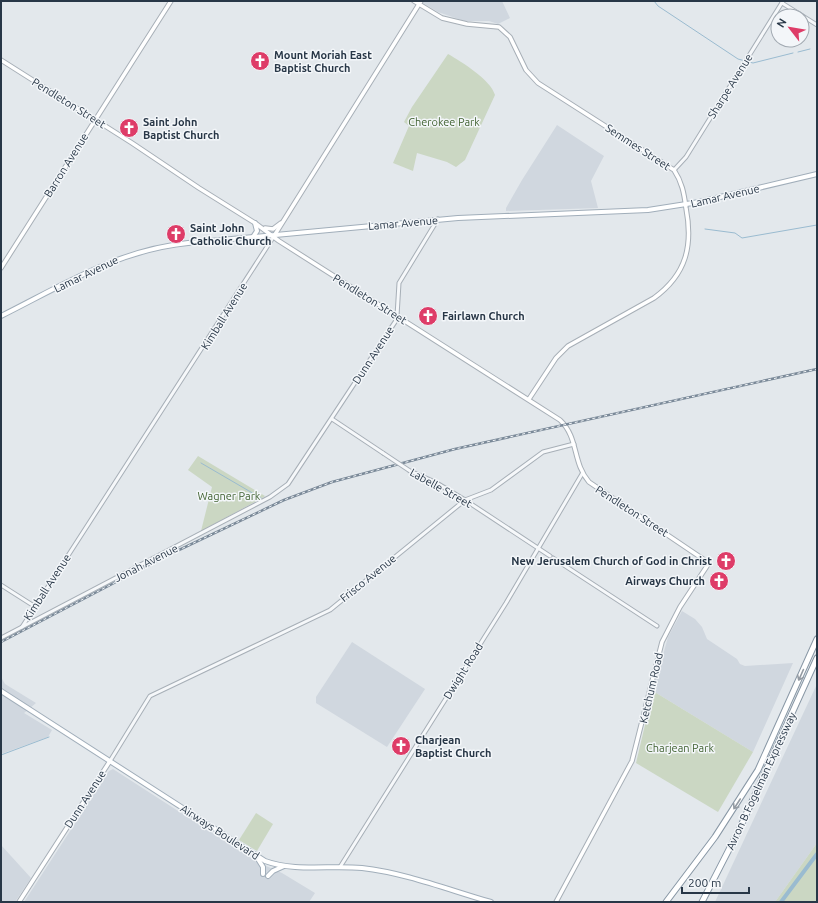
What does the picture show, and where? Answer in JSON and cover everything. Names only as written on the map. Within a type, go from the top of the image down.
[{"type":"highway","name":"Avron B Fogelman Expressway","points":[[666,902],[715,837],[758,770],[817,639]]},
{"type":"highway","name":"Avron B Fogelman Expressway","points":[[702,902],[739,830],[817,658]]},
{"type":"highway","points":[[705,902],[713,882]]},
{"type":"main road","name":"Barron Avenue","points":[[1,268],[171,1]]},
{"type":"main road","name":"Semmes Street","points":[[414,1],[420,2],[439,17],[467,24],[499,27],[510,36],[526,70],[538,83],[674,170],[681,181],[690,227],[690,244],[682,268],[664,291],[654,298],[568,346],[556,358],[529,399]]},
{"type":"main road","name":"Kimball Avenue","points":[[274,236],[420,2]]},
{"type":"main road","name":"Pendleton Street","points":[[1,60],[256,223],[279,241],[529,399],[565,424],[571,433],[578,467],[593,486],[709,563]]},
{"type":"main road","name":"Lamar Avenue","points":[[1,316],[125,256],[147,249],[176,244],[438,220],[625,212],[686,205],[817,174]]},
{"type":"main road","points":[[261,228],[271,229],[283,221]]},
{"type":"main road","points":[[253,237],[257,232],[256,223]]},
{"type":"main road","name":"Ketchum Road","points":[[556,902],[632,761],[662,642],[680,607],[709,563]]},
{"type":"main road","name":"Airways Boulevard","points":[[1,691],[265,861],[285,866],[340,867],[386,872],[491,902]]},
{"type":"main road","name":"Dunn Avenue","points":[[19,902],[110,761]]},
{"type":"main road","points":[[253,854],[262,863],[263,874]]},
{"type":"main road","points":[[268,876],[273,871],[285,866]]},
{"type":"street","points":[[783,2],[817,25]]},
{"type":"street","name":"Sharpe Avenue","points":[[674,170],[686,157],[783,2]]},
{"type":"street","name":"Dunn Avenue","points":[[288,484],[332,419],[397,316],[399,283],[438,220]]},
{"type":"street","name":"Kimball Avenue","points":[[22,627],[34,606],[202,350],[274,236]]},
{"type":"street","name":"Labelle Street","points":[[332,419],[410,471],[435,482],[465,500],[656,626]]},
{"type":"street","name":"Frisco Avenue","points":[[150,696],[330,610],[465,500],[491,490],[543,452],[574,444]]},
{"type":"street","name":"Dwight Road","points":[[340,867],[538,549],[582,474]]},
{"type":"street","name":"Jonah Avenue","points":[[1,638],[270,497],[288,484]]},
{"type":"street","points":[[1,585],[34,606]]},
{"type":"street","name":"Dunn Avenue","points":[[110,761],[150,696]]},
{"type":"shaded area","points":[[424,1],[502,1],[510,18],[498,24],[489,21],[464,21],[438,12],[423,3]]},
{"type":"shaded area","points":[[557,125],[604,156],[591,181],[598,208],[506,211],[506,208],[522,180]]},
{"type":"shaded area","points":[[682,611],[695,619],[702,627],[707,639],[737,659],[740,664],[745,666],[793,663],[753,752],[653,691],[668,637]]},
{"type":"shaded area","points":[[352,642],[425,689],[387,747],[316,703],[316,697]]},
{"type":"shaded area","points":[[1,677],[5,684],[36,703],[24,713],[52,730],[48,737],[1,754]]},
{"type":"shaded area","points":[[817,684],[817,843],[775,902],[715,902]]},
{"type":"shaded area","points":[[113,769],[257,862],[282,873],[315,893],[309,902],[24,902],[109,771]]},
{"type":"shaded area","points":[[1,845],[31,878],[15,902],[1,902]]},
{"type":"green space","name":"Cherokee Park","points":[[448,54],[468,67],[488,83],[495,95],[465,160],[456,167],[447,162],[417,153],[413,171],[393,163],[409,126],[404,122],[412,107]]},
{"type":"green space","name":"Wagner Park","points":[[198,456],[265,496],[201,531],[212,487],[188,470]]},
{"type":"green space","name":"Charjean Park","points":[[653,691],[753,752],[718,812],[636,763]]},
{"type":"green space","points":[[256,813],[273,824],[257,851],[239,840]]},
{"type":"green space","points":[[817,843],[817,902],[775,902]]},
{"type":"waterway","points":[[654,1],[658,6],[738,59],[753,63],[793,53]]},
{"type":"waterway","points":[[798,52],[810,49]]},
{"type":"waterway","points":[[705,229],[735,233],[742,238],[817,225]]},
{"type":"waterway","points":[[201,463],[261,498]]},
{"type":"waterway","points":[[1,755],[49,737]]},
{"type":"waterway","points":[[781,902],[817,854]]},
{"type":"railway","points":[[1,642],[160,559],[284,500],[332,482],[455,449],[817,369]]},
{"type":"place","name":"Mount Moriah East Baptist Church","points":[[260,61]]},
{"type":"place","name":"Saint John Baptist Church","points":[[129,128]]},
{"type":"place","name":"Saint John Catholic Church","points":[[176,234]]},
{"type":"place","name":"Fairlawn Church","points":[[428,316]]},
{"type":"place","name":"New Jerusalem Church of God in Christ","points":[[726,561]]},
{"type":"place","name":"Airways Church","points":[[719,581]]},
{"type":"place","name":"Charjean Baptist Church","points":[[401,746]]}]
